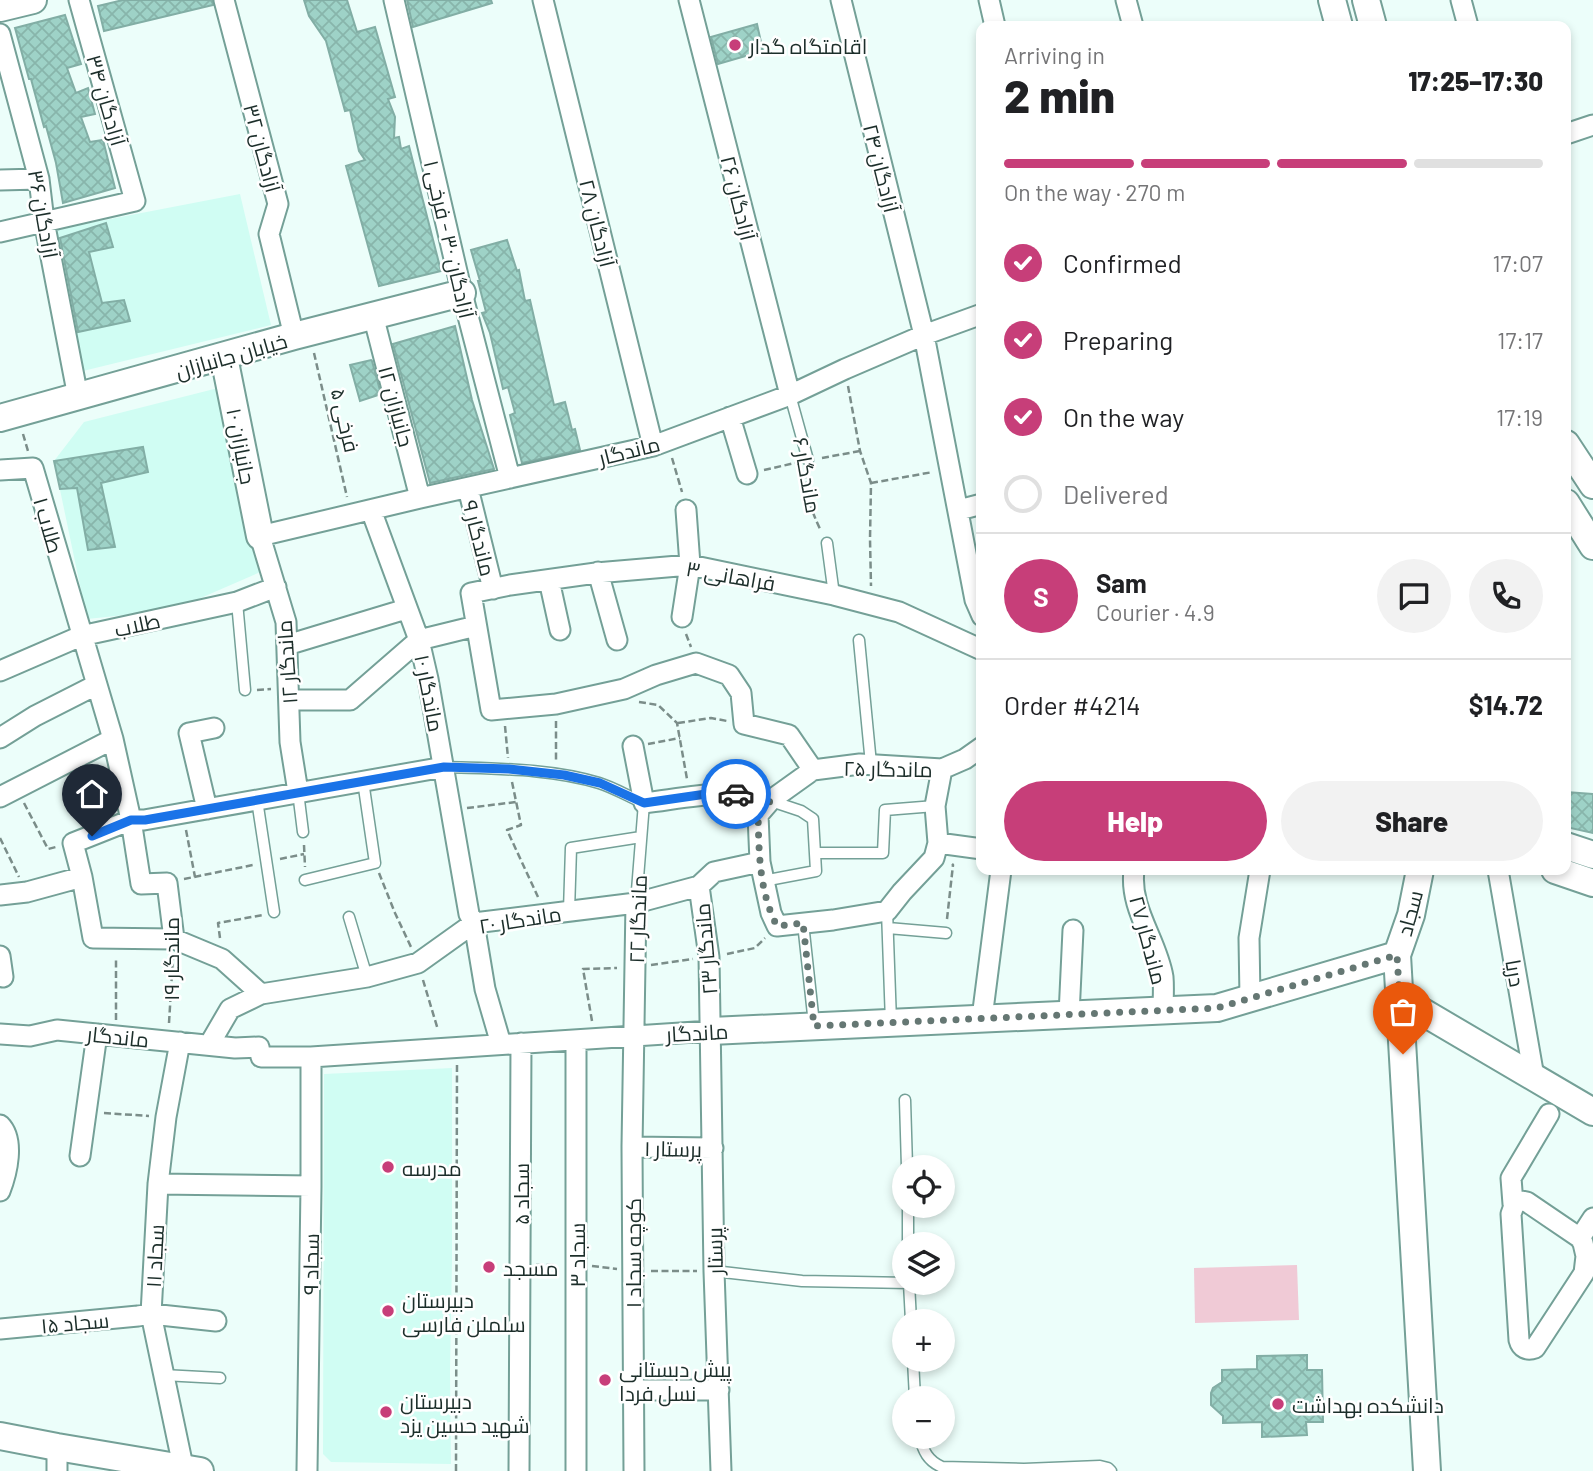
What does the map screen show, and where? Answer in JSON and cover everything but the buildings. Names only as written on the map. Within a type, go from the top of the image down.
[{"type":"street","points":[[0,8],[33,0]]},
{"type":"street","name":"آزادگان ۳۴","points":[[44,221],[135,201],[79,0]]},
{"type":"street","name":"آزادگان ۳۲","points":[[224,0],[278,204],[269,234],[302,335]]},
{"type":"street","name":"آزادگان ۳۰ - فرخی ۱","points":[[394,0],[462,293],[510,478]]},
{"type":"street","name":"آزادگان ۲۸","points":[[543,0],[660,444]]},
{"type":"street","name":"آزادگان ۲۶","points":[[689,0],[790,395]]},
{"type":"street","name":"آزادگان ۲۴","points":[[841,0],[924,335],[976,602]]},
{"type":"street","points":[[989,0],[994,21]]},
{"type":"street","points":[[1126,0],[1132,21]]},
{"type":"street","points":[[1332,0],[1338,21]]},
{"type":"street","points":[[1366,0],[1372,21]]},
{"type":"street","points":[[1461,0],[1467,21]]},
{"type":"street","name":"آزادگان ۳۶","points":[[0,34],[39,179],[44,221],[78,397]]},
{"type":"street","points":[[1571,132],[1593,125]]},
{"type":"street","points":[[0,180],[39,179]]},
{"type":"street","points":[[0,232],[44,221]]},
{"type":"street","name":"خیابان جانبازان","points":[[9,416],[462,293]]},
{"type":"street","name":"جانبازان ۱۲","points":[[373,315],[420,498]]},
{"type":"street","name":"ماندگار","points":[[260,536],[660,444],[790,395],[924,335],[976,316]]},
{"type":"street","name":"جانبازان ۱۰","points":[[224,357],[260,536]]},
{"type":"street","points":[[730,417],[747,474]]},
{"type":"street","points":[[1571,452],[1593,485]]},
{"type":"street","points":[[4,466],[33,468]]},
{"type":"street","name":"طلاب ۱","points":[[33,468],[113,739],[131,820]]},
{"type":"street","name":"ماندگار ۹","points":[[468,488],[493,589]]},
{"type":"street","points":[[959,510],[976,506]]},
{"type":"street","name":"ماندگار ۱۰","points":[[371,510],[419,640],[469,914],[474,923],[485,989],[501,1044]]},
{"type":"street","points":[[682,617],[690,565],[686,510]]},
{"type":"street","points":[[1571,511],[1593,546]]},
{"type":"street","name":"ماندگار ۱۲","points":[[260,536],[286,622],[290,742],[298,792]]},
{"type":"street","name":"فراهانی ۳","points":[[476,626],[471,593],[598,572],[690,565],[871,604],[898,612],[976,647]]},
{"type":"street","points":[[598,572],[617,640]]},
{"type":"street","points":[[549,580],[560,630]]},
{"type":"street","name":"طلاب","points":[[0,671],[81,636],[237,602],[276,587]]},
{"type":"street","points":[[287,645],[407,609]]},
{"type":"street","points":[[289,694],[350,700],[419,640],[476,626],[491,710],[556,704],[624,689],[656,675],[696,663],[729,675],[741,693],[744,724],[789,735],[813,769],[771,800],[758,815],[761,871],[771,913],[777,926],[888,920],[902,892],[934,858],[939,843],[976,848]]},
{"type":"street","points":[[0,738],[35,716],[96,685]]},
{"type":"street","points":[[207,808],[189,733],[214,728]]},
{"type":"street","points":[[5,790],[113,739]]},
{"type":"street","points":[[633,746],[644,803],[713,793],[771,800]]},
{"type":"street","points":[[942,769],[976,751]]},
{"type":"street","name":"ماندگار ۲۵","points":[[813,769],[871,764],[942,769],[935,806],[939,843]]},
{"type":"street","points":[[261,994],[222,959],[174,939],[93,938],[73,843],[131,820],[444,767]]},
{"type":"street","points":[[131,820],[141,884],[167,883]]},
{"type":"street","points":[[1571,848],[1593,855]]},
{"type":"street","name":"ماندگار ۲۳","points":[[710,1031],[709,957],[699,886],[714,872],[761,871]]},
{"type":"street","points":[[982,1018],[999,875]]},
{"type":"street","name":"ماندگار ۲۷","points":[[1133,875],[1139,914],[1163,977],[1163,1011]]},
{"type":"street","points":[[1251,998],[1249,938],[1259,875]]},
{"type":"street","name":"سجاد","points":[[1397,955],[1419,875]]},
{"type":"street","name":"دریا","points":[[1499,875],[1534,1077]]},
{"type":"street","points":[[1570,875],[1593,883]]},
{"type":"street","points":[[0,895],[27,892],[82,877]]},
{"type":"street","name":"ماندگار ۱۹","points":[[167,883],[174,939]]},
{"type":"street","name":"ماندگار ۲۰","points":[[209,1045],[230,1009],[261,994],[367,977],[418,963],[474,923],[636,903],[699,886]]},
{"type":"street","name":"ماندگار ۲۲","points":[[634,1035],[636,903]]},
{"type":"street","points":[[1069,1015],[1073,930]]},
{"type":"street","points":[[1397,955],[1427,1471]]},
{"type":"street","name":"ماندگار","points":[[0,1034],[30,1036],[57,1030],[235,1048],[260,1047],[261,1057],[311,1057],[634,1035],[1217,1008],[1397,955]]},
{"type":"street","points":[[0,956],[3,977]]},
{"type":"street","points":[[1399,998],[1593,1112]]},
{"type":"street","name":"پرستار","points":[[710,1031],[721,1471]]},
{"type":"street","points":[[80,1156],[86,1112],[106,1035]]},
{"type":"street","name":"کوچه سجاد ۱","points":[[634,1035],[634,1471]]},
{"type":"street","name":"سجاد ۳","points":[[576,1471],[585,1039]]},
{"type":"street","name":"سجاد ۱۱","points":[[174,1041],[158,1184],[151,1314],[163,1375],[189,1471]]},
{"type":"street","name":"سجاد ۵","points":[[519,1471],[521,1043]]},
{"type":"street","name":"سجاد ۹","points":[[307,1471],[312,1186],[311,1057]]},
{"type":"street","points":[[1513,1204],[1516,1200],[1527,1202],[1580,1238],[1586,1256],[1588,1276],[1535,1348],[1530,1350],[1524,1349],[1519,1340],[1511,1178],[1549,1114]]},
{"type":"street","points":[[0,1125],[4,1129],[9,1151],[0,1191]]},
{"type":"street","name":"پرستار ۱","points":[[632,1147],[713,1148]]},
{"type":"street","points":[[158,1184],[312,1186]]},
{"type":"street","points":[[1580,1238],[1593,1218]]},
{"type":"street","name":"سجاد ۱۵","points":[[0,1329],[151,1314],[216,1321]]},
{"type":"street","points":[[633,1390],[719,1390]]},
{"type":"street","points":[[0,1436],[57,1459],[189,1471]]},
{"type":"lane","name":"ماندگار ۶","points":[[790,395],[808,460]]},
{"type":"lane","points":[[827,543],[834,595]]},
{"type":"lane","points":[[237,602],[245,690]]},
{"type":"lane","points":[[859,640],[871,764]]},
{"type":"lane","points":[[444,767],[556,774],[600,783],[644,803]]},
{"type":"lane","points":[[305,880],[375,863],[363,781]]},
{"type":"lane","points":[[298,792],[303,832]]},
{"type":"lane","points":[[257,800],[274,912]]},
{"type":"lane","points":[[761,871],[816,872],[813,819],[771,800]]},
{"type":"lane","name":"ماندگار ۲۲","points":[[636,903],[644,803]]},
{"type":"lane","points":[[816,853],[883,853],[885,810],[935,806]]},
{"type":"lane","points":[[569,911],[571,848],[641,837]]},
{"type":"lane","points":[[349,917],[367,977]]},
{"type":"lane","points":[[891,1023],[888,920],[946,933]]},
{"type":"lane","points":[[803,923],[814,1026]]},
{"type":"lane","points":[[905,1100],[907,1155]]},
{"type":"lane","points":[[714,1271],[802,1281],[892,1283]]},
{"type":"lane","points":[[163,1375],[220,1378]]},
{"type":"lane","points":[[923,1449],[932,1463],[942,1467],[1024,1469],[1100,1466],[1111,1471]]},
{"type":"path","name":"فرخی ۵","points":[[302,335],[351,514]]},
{"type":"path","points":[[845,369],[860,451],[871,483],[871,604]]},
{"type":"path","name":"طلاب ۱","points":[[9,416],[33,468]]},
{"type":"path","points":[[660,444],[686,510]]},
{"type":"path","name":"ماندگار ۶","points":[[808,460],[806,485],[811,510],[827,543]]},
{"type":"path","points":[[871,483],[951,468]]},
{"type":"path","points":[[682,617],[688,642],[702,665]]},
{"type":"path","points":[[624,689],[636,701],[657,705],[677,723],[690,797]]},
{"type":"path","points":[[245,690],[289,694]]},
{"type":"path","points":[[556,704],[556,774]]},
{"type":"path","points":[[503,709],[509,769],[522,825],[507,830],[546,914]]},
{"type":"path","points":[[677,723],[711,718],[744,724]]},
{"type":"path","points":[[633,746],[680,738]]},
{"type":"path","points":[[5,790],[48,849],[73,843]]},
{"type":"path","points":[[451,810],[516,802]]},
{"type":"path","points":[[182,813],[195,877]]},
{"type":"path","points":[[303,832],[305,880]]},
{"type":"path","points":[[0,838],[27,892]]},
{"type":"path","points":[[939,843],[953,866],[946,933]]},
{"type":"path","points":[[167,883],[304,854]]},
{"type":"path","points":[[375,863],[418,963],[450,1048],[456,1471]]},
{"type":"path","points":[[222,959],[219,923],[274,912]]},
{"type":"path","points":[[585,1039],[583,969],[636,967],[755,948],[777,926]]},
{"type":"path","name":"ماندگار ۱۹","points":[[174,939],[174,1041]]},
{"type":"path","points":[[106,1035],[117,940]]},
{"type":"path","points":[[86,1112],[166,1117]]},
{"type":"shaded area","points":[[240,194],[271,325],[83,371],[53,230]]},
{"type":"shaded area","points":[[222,387],[223,424],[232,427],[265,570],[173,610],[87,619],[54,461],[84,422]]},
{"type":"shaded area","points":[[452,1068],[451,1464],[331,1462],[323,1454],[324,1074]]},
{"type":"shaded area","points":[[1297,1265],[1299,1320],[1195,1323],[1194,1268]]},
{"type":"way so far","points":[[736,794],[771,800],[758,815],[763,881],[777,926],[803,923],[814,1026],[1217,1008],[1397,955],[1403,1054]]},
{"type":"place","name":"اقامتگاه گدار","points":[[735,45]]},
{"type":"place","name":"مدرسه","points":[[388,1167]]},
{"type":"place","name":"مسجد","points":[[489,1267]]},
{"type":"place","name":"دبیرستان سلملن فارسی","points":[[388,1311]]},
{"type":"place","name":"پیش دبستانی نسل فردا","points":[[605,1380]]},
{"type":"place","name":"دانشکده بهداشت","points":[[1278,1404]]},
{"type":"place","name":"دبیرستان شهید حسین یزد","points":[[386,1412]]},
{"type":"route","points":[[92,836],[131,820],[145,820],[444,767],[509,769],[564,775],[600,783],[644,803],[713,793],[736,794]]}]
